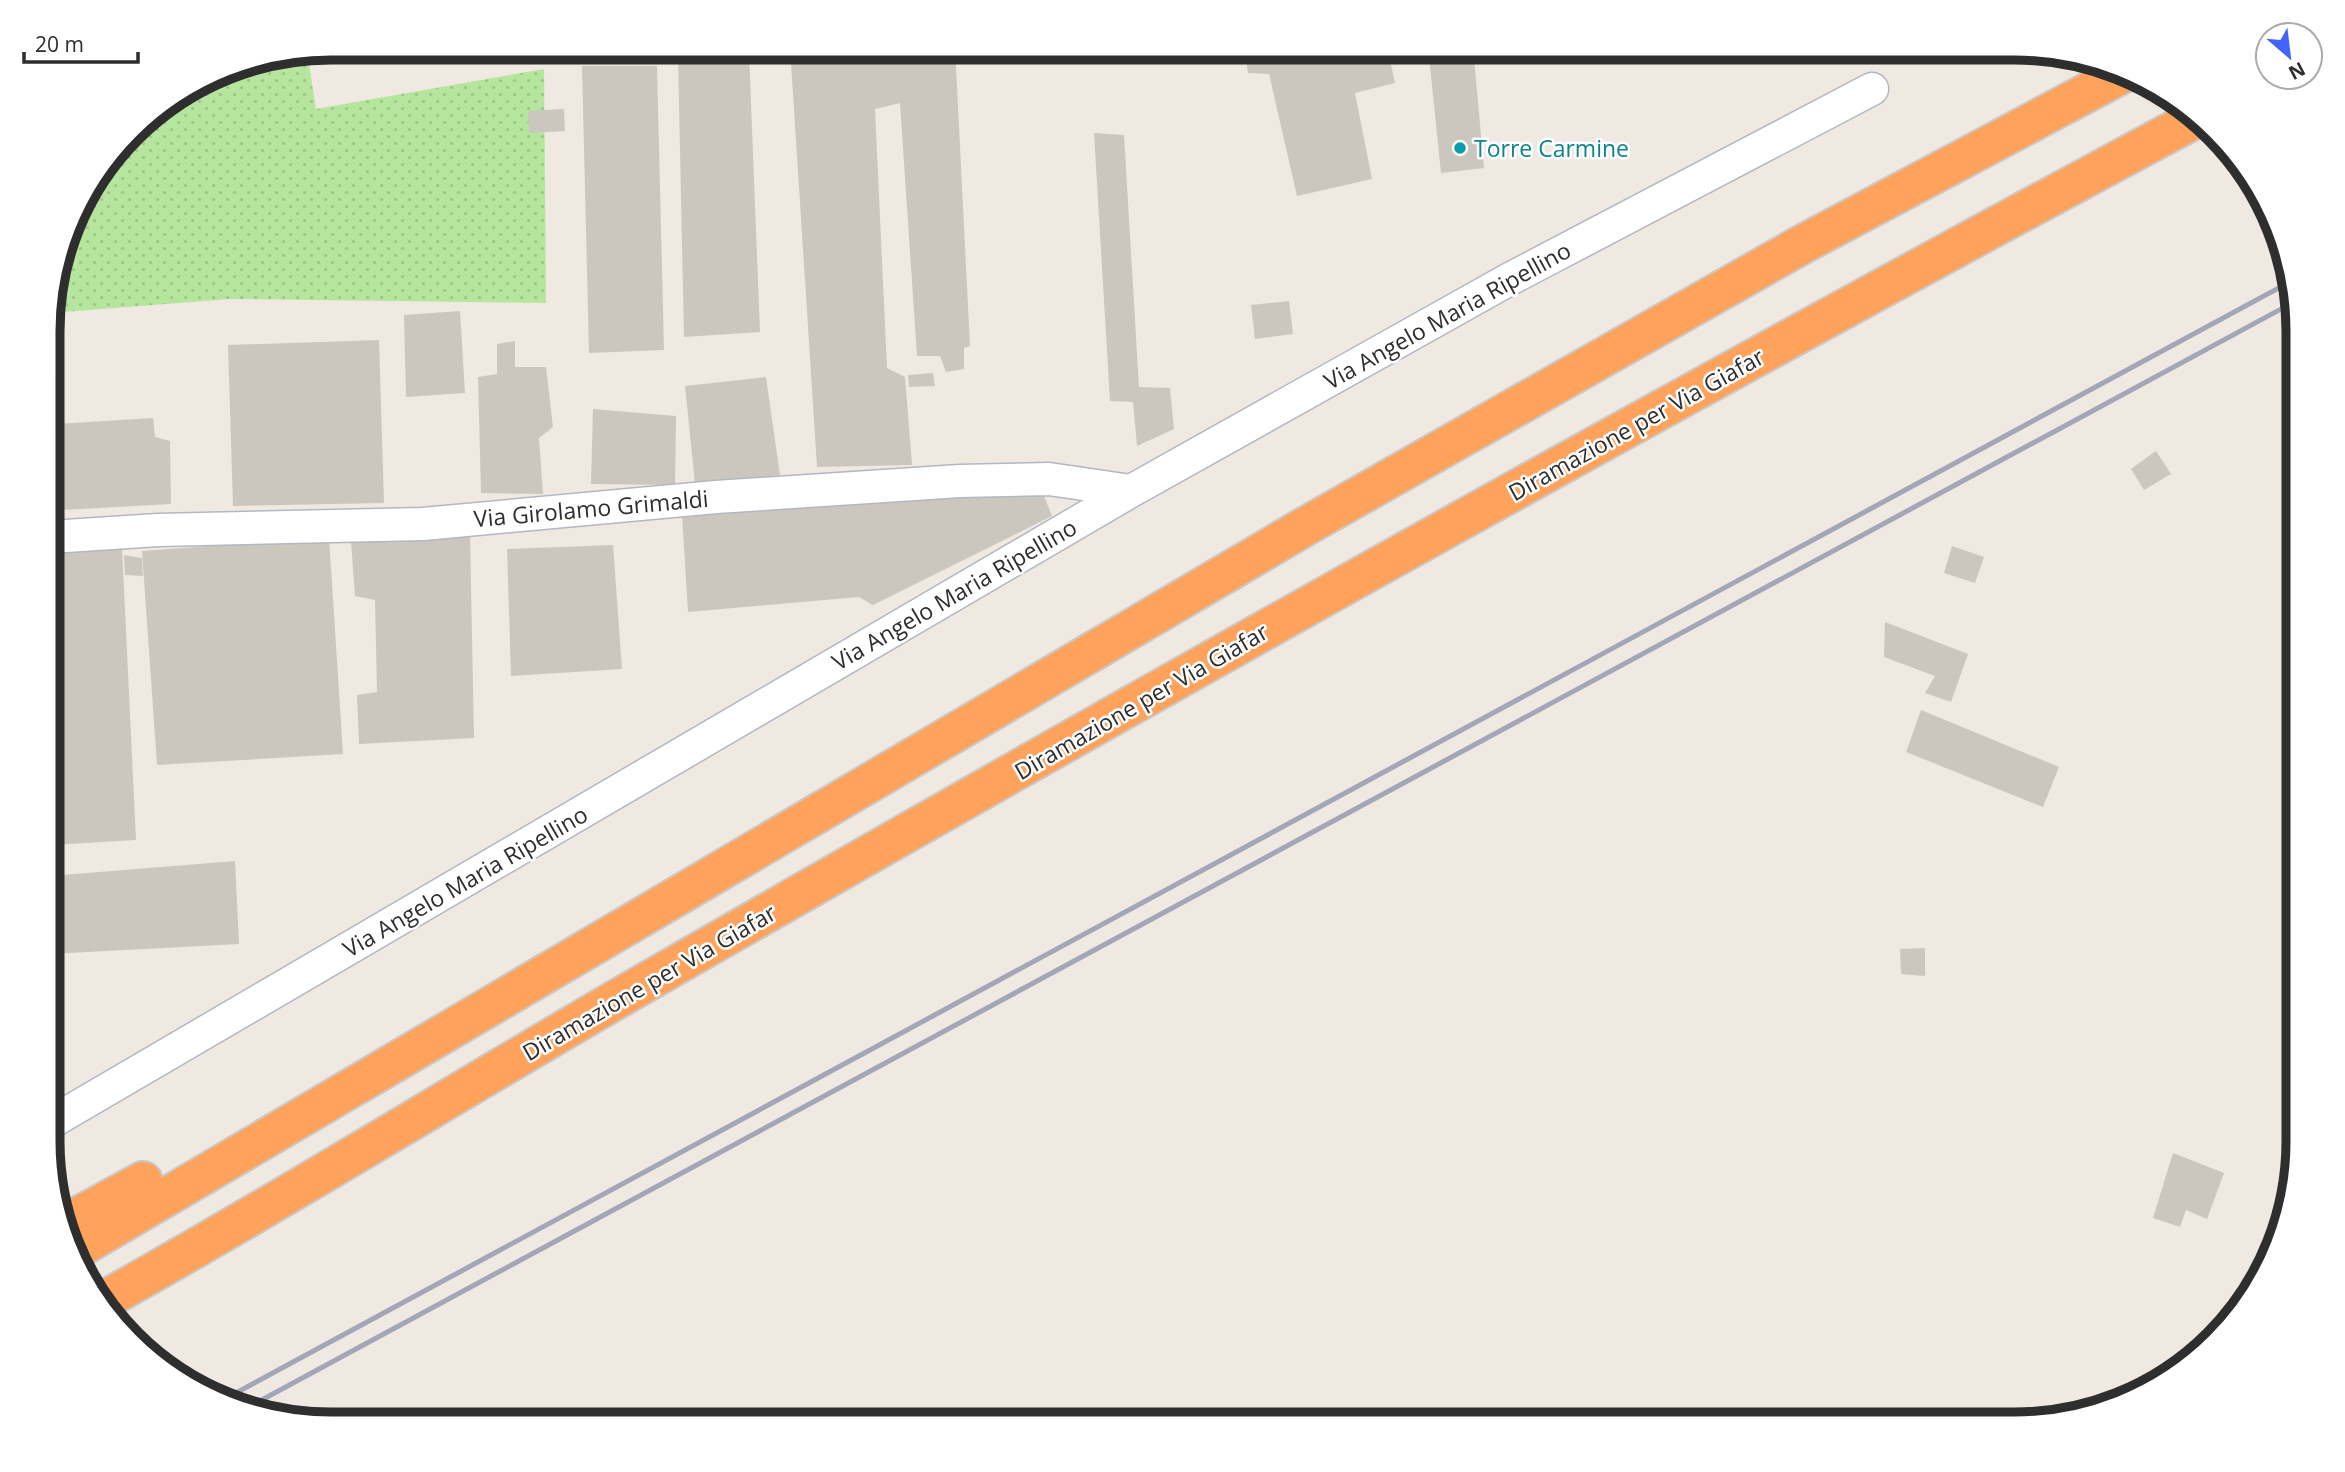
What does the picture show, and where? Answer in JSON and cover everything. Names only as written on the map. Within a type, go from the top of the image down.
[{"type":"highway","points":[[81,1247],[1306,526],[1803,244],[2114,78]]},
{"type":"highway","name":"Diramazione per Via Giafar","points":[[109,1298],[226,1233],[627,993],[1169,685],[1855,301],[2188,123]]},
{"type":"highway","points":[[71,1220],[826,807]]},
{"type":"highway","points":[[118,1310],[226,1233]]},
{"type":"street","name":"Via Angelo Maria Ripellino","points":[[60,1117],[1131,491],[1508,280],[1872,89]]},
{"type":"street","name":"Via Girolamo Grimaldi","points":[[60,536],[158,530],[423,524],[716,497],[960,481],[1049,479],[1131,491]]},
{"type":"green space","points":[[308,60],[316,109],[544,69],[546,303],[230,299],[60,312],[69,260],[87,210],[115,165],[165,115],[210,87],[227,80],[260,69],[295,62]]},
{"type":"building","points":[[678,60],[749,60],[760,332],[684,337]]},
{"type":"building","points":[[791,60],[956,60],[970,346],[964,348],[964,369],[946,372],[940,356],[917,356],[900,103],[875,109],[887,368],[905,377],[912,465],[817,467]]},
{"type":"building","points":[[1246,60],[1390,60],[1395,83],[1355,93],[1372,179],[1297,196],[1269,74],[1248,73]]},
{"type":"building","points":[[1429,60],[1474,60],[1484,168],[1441,173]]},
{"type":"building","points":[[582,66],[657,66],[664,350],[589,353]]},
{"type":"building","points":[[564,109],[565,131],[529,133],[528,111]]},
{"type":"building","points":[[1094,133],[1124,135],[1139,387],[1170,388],[1174,429],[1137,446],[1133,402],[1110,401]]},
{"type":"building","points":[[1289,301],[1293,334],[1255,339],[1251,305]]},
{"type":"building","points":[[460,311],[465,393],[406,397],[404,315]]},
{"type":"building","points":[[379,340],[384,503],[233,506],[228,345]]},
{"type":"building","points":[[515,341],[515,367],[546,367],[553,427],[539,438],[543,494],[481,493],[478,377],[497,374],[497,344]]},
{"type":"building","points":[[933,373],[935,386],[909,387],[908,375]]},
{"type":"building","points":[[766,377],[780,475],[695,484],[685,386]]},
{"type":"building","points":[[593,409],[676,416],[675,485],[591,484]]},
{"type":"building","points":[[153,418],[155,437],[170,441],[171,504],[62,510],[60,424]]},
{"type":"building","points":[[2156,451],[2171,474],[2144,490],[2131,469]]},
{"type":"building","points":[[1042,491],[1052,516],[873,605],[859,597],[688,612],[682,515]]},
{"type":"building","points":[[470,534],[474,738],[359,744],[357,695],[377,692],[375,600],[355,596],[351,541]]},
{"type":"building","points":[[329,537],[343,754],[157,765],[142,551]]},
{"type":"building","points":[[613,545],[622,669],[511,676],[507,549]]},
{"type":"building","points":[[1952,546],[1984,557],[1975,583],[1944,573]]},
{"type":"building","points":[[122,547],[136,840],[60,845],[60,553]]},
{"type":"building","points":[[124,555],[142,558],[143,576],[125,575]]},
{"type":"building","points":[[1885,622],[1968,654],[1951,702],[1925,693],[1935,676],[1884,657]]},
{"type":"building","points":[[1921,710],[2059,767],[2043,807],[1906,752]]},
{"type":"building","points":[[235,861],[239,944],[60,953],[60,875]]},
{"type":"building","points":[[1925,948],[1925,976],[1901,974],[1900,949]]},
{"type":"building","points":[[2173,1153],[2224,1173],[2207,1219],[2186,1210],[2180,1227],[2153,1218]]},
{"type":"railway","points":[[233,1394],[2282,286]]},
{"type":"railway","points":[[257,1402],[2284,307]]},
{"type":"place","name":"Torre Carmine","points":[[1460,148]]}]
